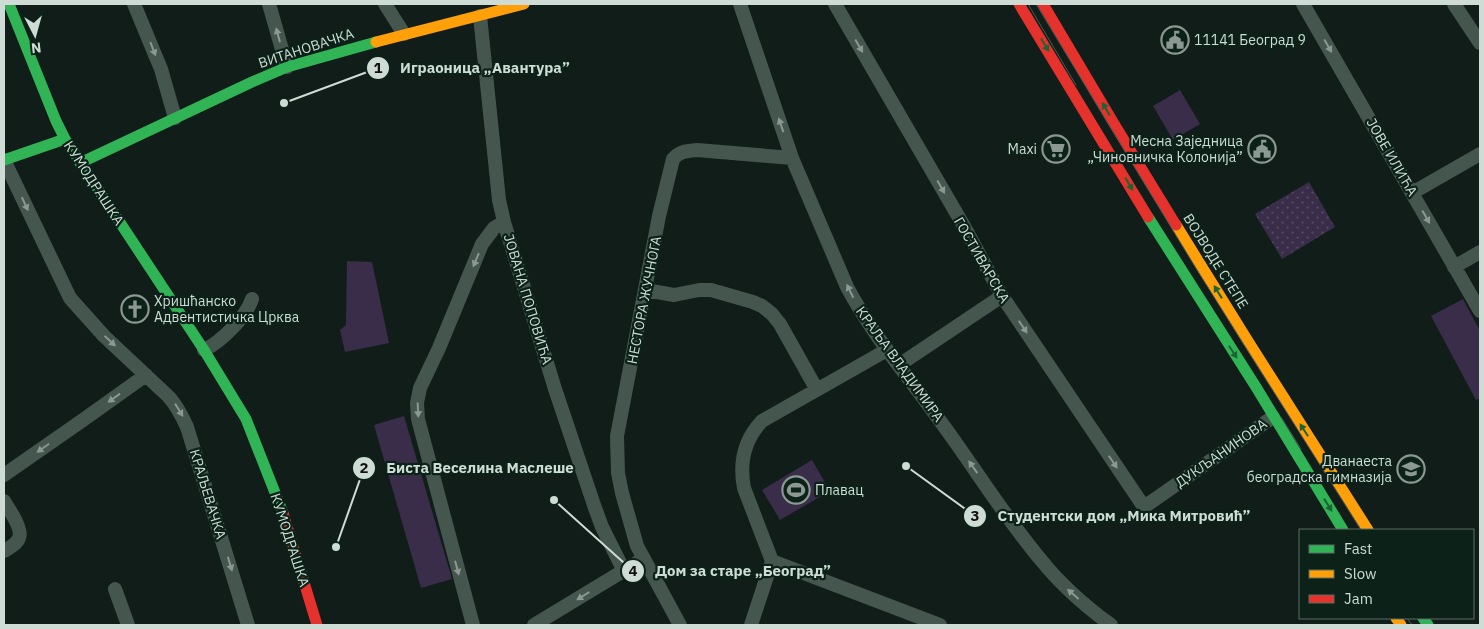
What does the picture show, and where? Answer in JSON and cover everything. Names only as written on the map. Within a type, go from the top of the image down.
[{"type":"main road","name":"КУМОДРАШКА","points":[[9,4],[65,140],[204,350],[231,393],[252,432],[281,506],[317,625]]},
{"type":"main road","name":"ВИТАНОВАЧКА","points":[[80,163],[287,67],[404,34],[524,4]]},
{"type":"main road","points":[[1019,4],[1153,225],[1343,529]]},
{"type":"main road","name":"ВОЈВОДЕ СТЕПЕ","points":[[1043,4],[1113,122],[1367,529]]},
{"type":"main road","points":[[4,160],[65,140]]},
{"type":"street","points":[[134,4],[161,69],[175,118]]},
{"type":"street","points":[[270,4],[287,67]]},
{"type":"street","points":[[385,4],[404,34]]},
{"type":"street","name":"КРАЉА ВЛАДИМИРА","points":[[740,4],[792,158],[847,287],[858,307],[887,350],[1041,561],[1068,590],[1110,625]]},
{"type":"street","name":"ГОСТИВАРСКА","points":[[835,4],[965,228],[1002,296],[1144,507]]},
{"type":"street","name":"ЈОВЕ ИЛИЋА","points":[[1303,4],[1480,311]]},
{"type":"street","points":[[1454,4],[1480,43]]},
{"type":"street","name":"ЈОВАНА ПОПОВИЋА","points":[[480,16],[499,200],[504,222],[555,389],[595,508],[602,527],[624,571]]},
{"type":"street","name":"НЕСТОРА ЖУЧНОГА","points":[[644,559],[637,546],[622,493],[618,473],[618,436],[659,216],[674,159],[683,152],[697,150],[792,158]]},
{"type":"street","points":[[1412,193],[1480,154]]},
{"type":"street","name":"КРАЉЕВАЧКА","points":[[4,160],[70,298],[104,336],[177,406],[187,427],[248,625]]},
{"type":"street","points":[[473,625],[418,419],[417,403],[420,388],[439,348],[482,244],[494,228],[504,222]]},
{"type":"street","points":[[1454,267],[1480,252]]},
{"type":"street","points":[[646,290],[674,295],[694,290],[711,290],[762,306],[780,324],[817,390]]},
{"type":"street","points":[[899,365],[1002,296]]},
{"type":"street","points":[[204,350],[212,346],[238,323],[245,314],[252,299]]},
{"type":"street","points":[[751,625],[772,561],[744,488],[742,477],[746,445],[751,434],[762,421],[887,350]]},
{"type":"street","points":[[4,475],[146,375]]},
{"type":"street","name":"ДУКЉАНИНОВА","points":[[1144,507],[1273,417]]},
{"type":"street","points":[[4,502],[19,532],[19,538],[4,551]]},
{"type":"street","points":[[534,625],[644,559],[680,625]]},
{"type":"street","points":[[772,561],[940,625]]},
{"type":"street","points":[[115,589],[128,625]]},
{"type":"shaded area","points":[[1180,90],[1200,124],[1173,140],[1153,106]]},
{"type":"shaded area","points":[[1309,182],[1335,227],[1282,259],[1255,214]]},
{"type":"shaded area","points":[[347,261],[372,262],[389,343],[345,352],[340,330],[346,325]]},
{"type":"shaded area","points":[[1463,299],[1480,331],[1480,398],[1476,400],[1431,316]]},
{"type":"shaded area","points":[[404,416],[452,579],[421,588],[374,425]]},
{"type":"shaded area","name":"Плавац","points":[[812,460],[830,491],[780,520],[762,490]]},
{"type":"tram line","points":[[1028,4],[1076,85]]},
{"type":"tram line","points":[[1036,4],[1197,270],[1360,529]]},
{"type":"tram line","points":[[1281,417],[1301,449]]},
{"type":"tram line","points":[[1408,619],[1412,625]]},
{"type":"traffic: fast","points":[[9,4],[65,139],[204,350],[246,419],[283,513]]},
{"type":"traffic: fast","points":[[80,163],[287,67],[376,42]]},
{"type":"traffic: fast","points":[[4,160],[65,139]]},
{"type":"traffic: fast","points":[[1148,217],[1256,387],[1342,529]]},
{"type":"traffic: fast","points":[[1424,619],[1428,625]]},
{"type":"traffic: slow","points":[[376,42],[524,4]]},
{"type":"traffic: slow","points":[[1176,225],[1367,529]]},
{"type":"traffic: slow","points":[[1397,619],[1401,625]]},
{"type":"traffic: jam","points":[[1019,4],[1148,217]]},
{"type":"traffic: jam","points":[[1043,4],[1176,225]]},
{"type":"traffic: jam","points":[[283,513],[317,625]]},
{"type":"place","name":"11141 Београд 9","points":[[1175,40]]},
{"type":"place","name":"Играоница „Авантура”","points":[[284,103]]},
{"type":"place","name":"Maxi","points":[[1056,149]]},
{"type":"place","name":"Месна Заједница „Чиновничка Колонија”","points":[[1262,149]]},
{"type":"place","name":"Хришћанско Адвентистичка Црква","points":[[135,309]]},
{"type":"place","name":"Студентски дом „Мика Митровић”","points":[[906,466]]},
{"type":"place","name":"Дванаеста београдска гимназија","points":[[1411,469]]},
{"type":"place","name":"Плавац","points":[[796,490]]},
{"type":"place","name":"Дом за старе „Београд”","points":[[554,500]]},
{"type":"place","name":"Биста Веселина Маслеше","points":[[336,547]]}]
